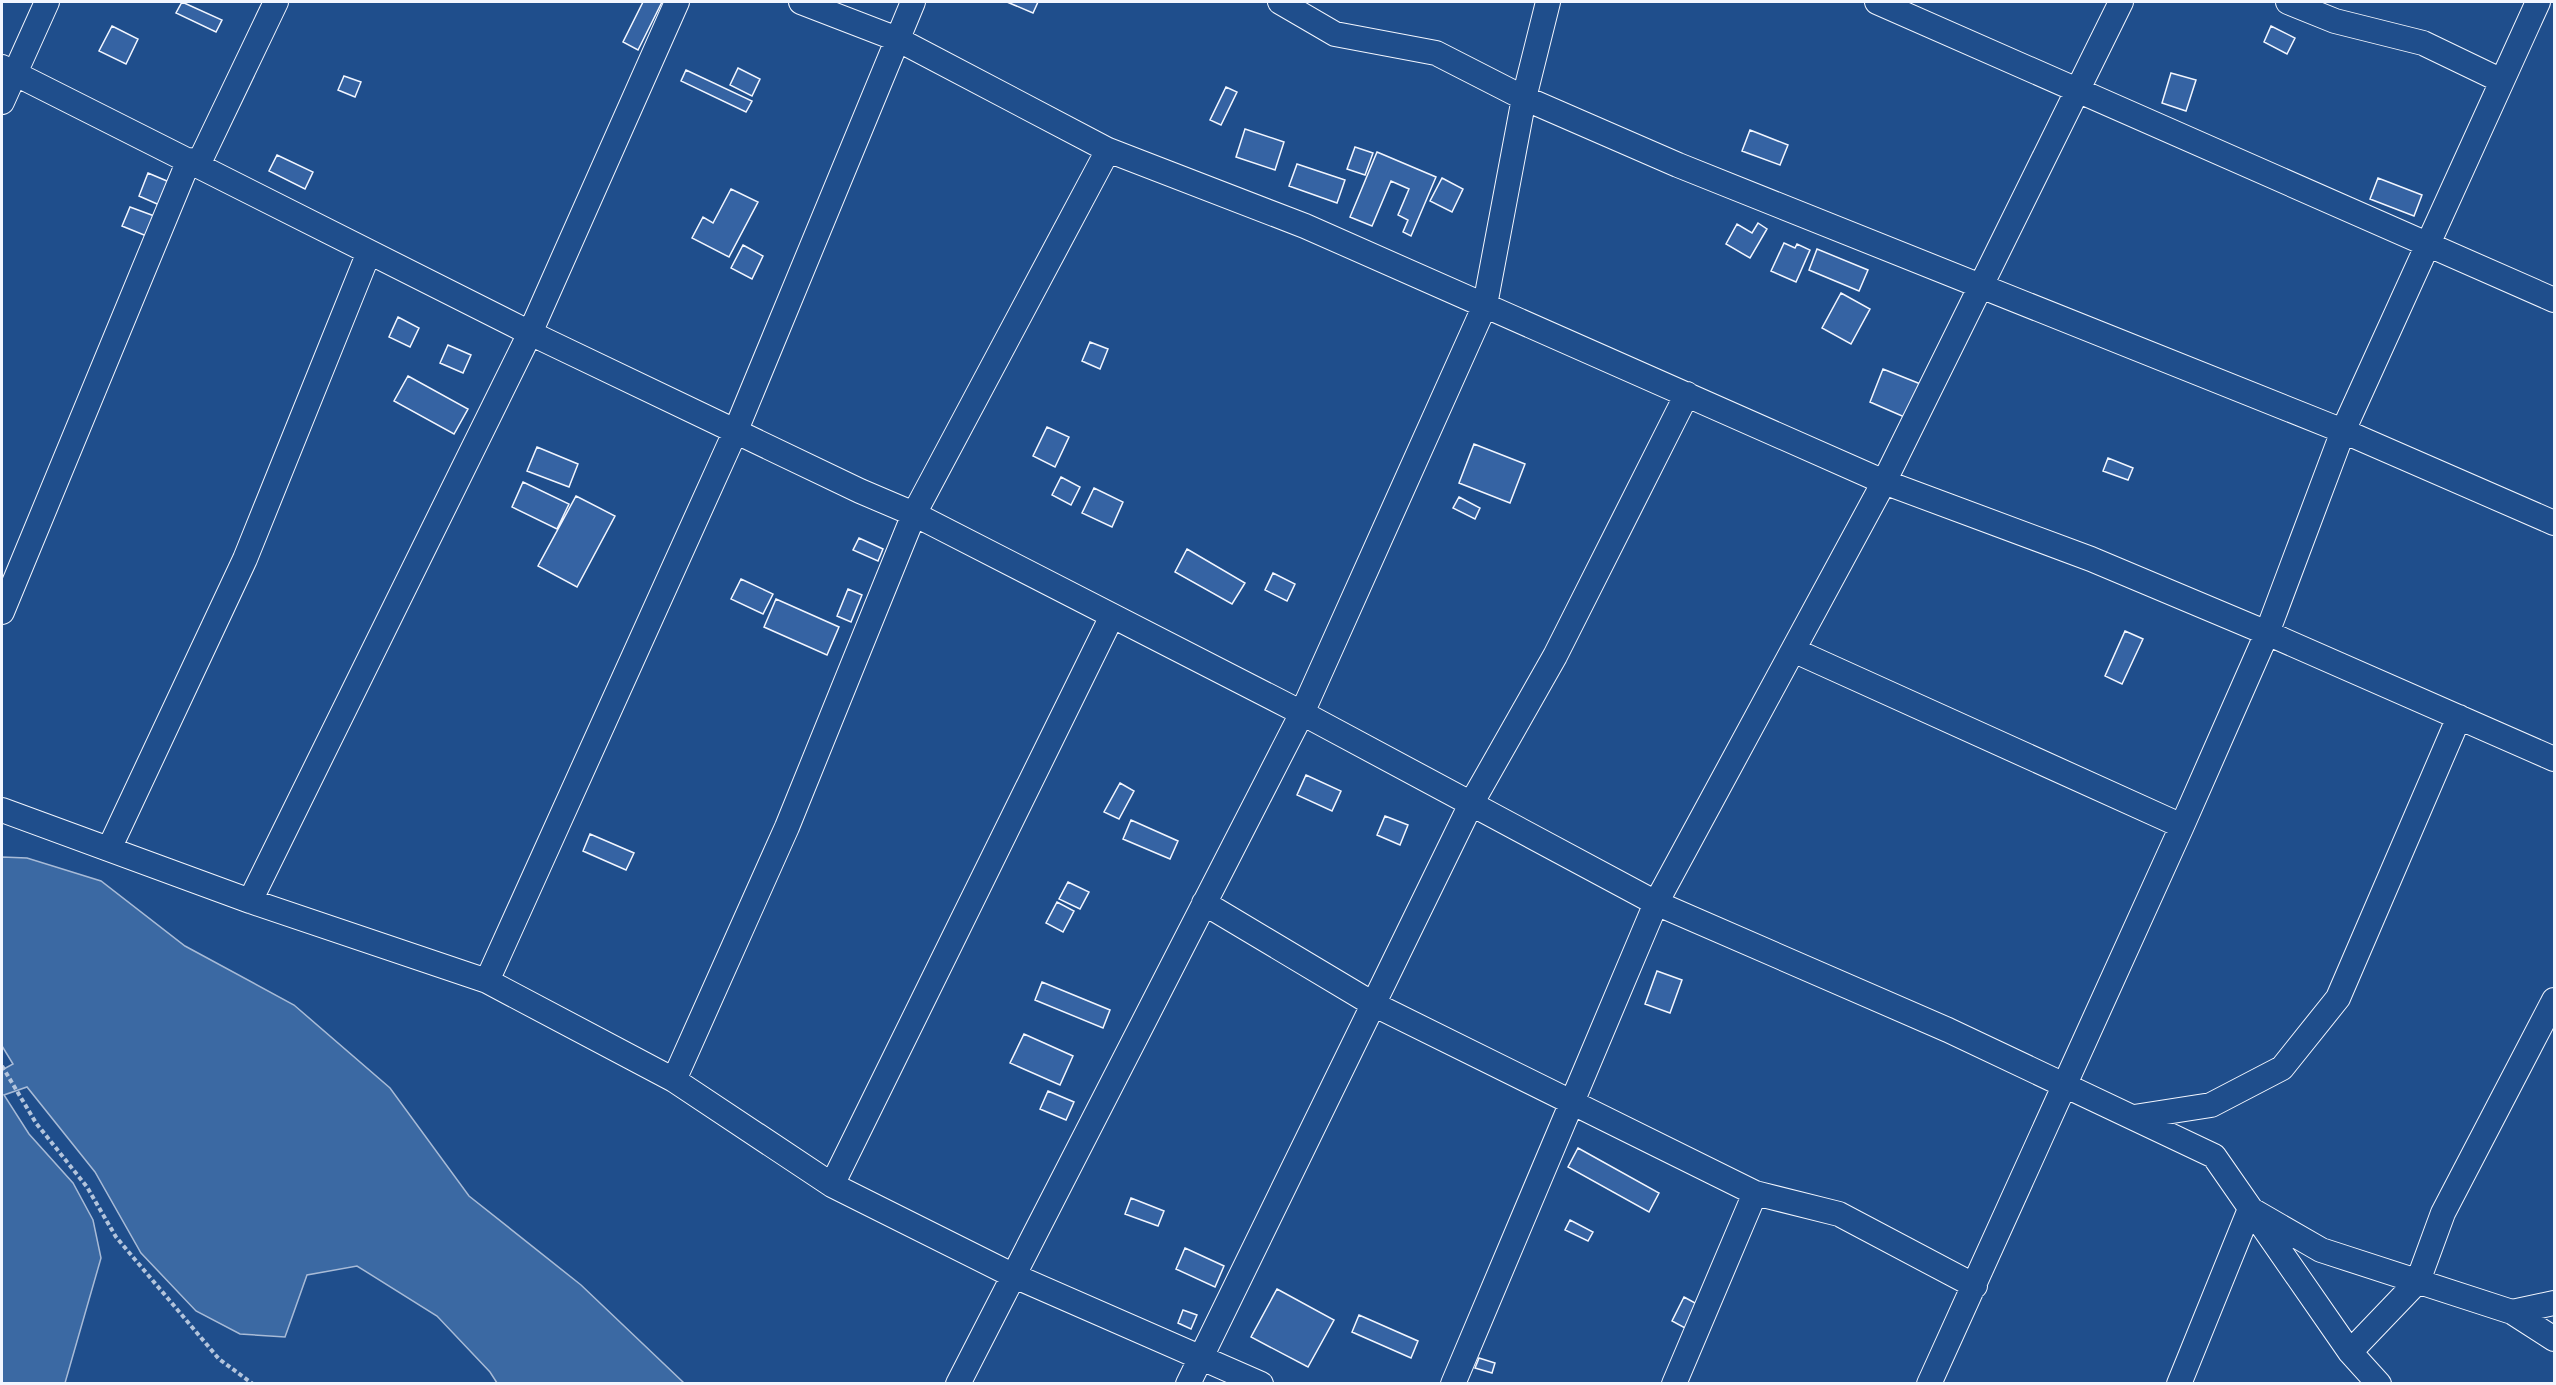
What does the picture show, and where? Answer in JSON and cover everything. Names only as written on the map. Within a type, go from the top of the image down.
[{"type":"street","points":[[2,102],[8,70],[47,2]]},
{"type":"street","points":[[2,612],[194,162],[276,2]]},
{"type":"street","points":[[250,901],[530,333],[677,2]]},
{"type":"street","points":[[801,2],[897,39],[1108,150],[1305,226],[1884,482],[2091,560],[2267,633],[2554,759]]},
{"type":"street","points":[[487,981],[736,430],[913,2]]},
{"type":"street","points":[[1280,2],[1335,34],[1436,53],[1524,98],[1678,165],[1983,285],[2343,431],[2554,524]]},
{"type":"street","points":[[958,1383],[1302,713],[1485,305],[1524,98],[1548,2]]},
{"type":"street","points":[[1877,2],[2554,300]]},
{"type":"street","points":[[1453,1383],[1656,903],[1884,482],[2121,2]]},
{"type":"street","points":[[2288,2],[2335,21],[2423,43],[2502,81]]},
{"type":"street","points":[[1929,1383],[2182,826],[2267,633],[2343,431],[2538,2]]},
{"type":"street","points":[[8,70],[530,333],[860,491],[914,514],[1302,713],[1656,903],[2065,1083],[2214,1156],[2350,1352],[2379,1383]]},
{"type":"street","points":[[674,1080],[787,827],[914,514],[1108,150]]},
{"type":"street","points":[[109,849],[245,559],[369,252]]},
{"type":"street","points":[[1188,1383],[1471,804],[1556,656],[1687,394]]},
{"type":"street","points":[[832,1185],[1112,616]]},
{"type":"street","points":[[1793,650],[2182,826]]},
{"type":"street","points":[[2134,1117],[2211,1105],[2282,1068],[2338,998],[2459,717]]},
{"type":"street","points":[[2,810],[250,901],[487,981],[674,1080],[832,1185],[1012,1275],[1261,1383]]},
{"type":"street","points":[[1204,903],[1373,1004],[1755,1193],[1839,1214],[1975,1286]]},
{"type":"street","points":[[2350,1352],[2418,1281],[2443,1213],[2554,1000]]},
{"type":"street","points":[[1674,1383],[1755,1193]]},
{"type":"street","points":[[2250,1209],[2321,1250],[2512,1312],[2554,1339]]},
{"type":"street","points":[[2179,1383],[2250,1209]]},
{"type":"street","points":[[2512,1312],[2554,1303]]},
{"type":"path","points":[[2,1066],[36,1123],[87,1187],[116,1237],[219,1359],[253,1383]]},
{"type":"water","points":[[2,857],[27,858],[101,881],[185,946],[294,1005],[390,1088],[469,1196],[581,1285],[684,1383],[497,1383],[490,1372],[437,1316],[357,1266],[307,1275],[285,1337],[240,1334],[196,1311],[141,1253],[95,1172],[27,1087],[4,1095],[29,1134],[73,1183],[93,1220],[101,1258],[65,1383],[2,1383],[2,1070],[13,1064],[2,1046]]},
{"type":"building","points":[[182,2],[222,20],[216,32],[176,13]]},
{"type":"building","points":[[643,2],[662,2],[638,50],[623,42]]},
{"type":"building","points":[[1007,2],[1038,2],[1033,13]]},
{"type":"building","points":[[112,26],[138,39],[126,64],[99,51]]},
{"type":"building","points":[[2271,26],[2295,38],[2287,54],[2264,42]]},
{"type":"building","points":[[738,68],[760,79],[752,96],[730,85]]},
{"type":"building","points":[[686,70],[752,101],[746,112],[681,81]]},
{"type":"building","points":[[2171,73],[2196,80],[2186,111],[2162,103]]},
{"type":"building","points":[[344,76],[361,82],[355,97],[338,90]]},
{"type":"building","points":[[1226,87],[1237,92],[1221,125],[1210,120]]},
{"type":"building","points":[[1245,129],[1284,142],[1275,170],[1236,157]]},
{"type":"building","points":[[1750,130],[1788,145],[1780,165],[1742,151]]},
{"type":"building","points":[[1355,147],[1373,153],[1365,175],[1347,169]]},
{"type":"building","points":[[1377,152],[1436,177],[1411,236],[1403,232],[1408,220],[1398,215],[1409,189],[1391,181],[1372,226],[1350,217]]},
{"type":"building","points":[[277,155],[313,172],[305,189],[269,171]]},
{"type":"building","points":[[1297,164],[1345,180],[1337,203],[1289,186]]},
{"type":"building","points":[[148,173],[174,184],[164,207],[139,196]]},
{"type":"building","points":[[1442,178],[1463,189],[1452,212],[1430,201]]},
{"type":"building","points":[[2378,178],[2422,195],[2414,216],[2370,199]]},
{"type":"building","points":[[731,189],[758,202],[729,257],[692,238],[703,217],[713,223]]},
{"type":"building","points":[[130,207],[157,217],[149,237],[122,226]]},
{"type":"building","points":[[1758,223],[1767,229],[1750,258],[1726,244],[1737,224],[1752,233]]},
{"type":"building","points":[[1784,243],[1795,248],[1797,244],[1810,250],[1796,282],[1771,271]]},
{"type":"building","points":[[743,245],[763,256],[752,279],[731,268]]},
{"type":"building","points":[[1817,249],[1868,270],[1859,291],[1809,270]]},
{"type":"building","points":[[1841,293],[1870,309],[1851,344],[1822,328]]},
{"type":"building","points":[[398,317],[419,328],[410,347],[389,337]]},
{"type":"building","points":[[1090,342],[1108,349],[1100,369],[1082,361]]},
{"type":"building","points":[[448,345],[471,355],[463,373],[440,363]]},
{"type":"building","points":[[1883,369],[1923,385],[1909,419],[1870,402]]},
{"type":"building","points":[[408,376],[468,409],[454,434],[394,401]]},
{"type":"building","points":[[1047,427],[1069,437],[1055,467],[1033,456]]},
{"type":"building","points":[[1474,444],[1525,464],[1510,503],[1459,483]]},
{"type":"building","points":[[537,447],[578,464],[569,487],[527,471]]},
{"type":"building","points":[[2108,458],[2133,468],[2128,480],[2103,471]]},
{"type":"building","points":[[1061,477],[1080,487],[1071,505],[1052,495]]},
{"type":"building","points":[[523,482],[569,504],[557,529],[512,507]]},
{"type":"building","points":[[1094,488],[1123,502],[1112,527],[1082,513]]},
{"type":"building","points":[[576,496],[615,516],[577,587],[538,566]]},
{"type":"building","points":[[1459,497],[1480,508],[1475,519],[1453,508]]},
{"type":"building","points":[[859,538],[883,549],[878,561],[853,550]]},
{"type":"building","points":[[1187,549],[1245,583],[1232,604],[1175,572]]},
{"type":"building","points":[[1273,573],[1295,584],[1287,601],[1265,590]]},
{"type":"building","points":[[741,579],[773,594],[763,614],[731,599]]},
{"type":"building","points":[[848,589],[862,595],[851,622],[837,616]]},
{"type":"building","points":[[776,599],[839,627],[827,655],[764,627]]},
{"type":"building","points":[[2125,631],[2143,639],[2122,684],[2105,676]]},
{"type":"building","points":[[1306,775],[1341,791],[1332,811],[1297,795]]},
{"type":"building","points":[[1120,783],[1134,791],[1119,819],[1104,812]]},
{"type":"building","points":[[1385,816],[1408,825],[1400,845],[1377,835]]},
{"type":"building","points":[[1131,820],[1178,841],[1170,859],[1123,839]]},
{"type":"building","points":[[590,834],[634,853],[626,870],[583,851]]},
{"type":"building","points":[[1068,882],[1089,892],[1080,909],[1059,899]]},
{"type":"building","points":[[1057,902],[1074,911],[1063,932],[1046,923]]},
{"type":"building","points":[[1657,971],[1682,980],[1670,1013],[1645,1004]]},
{"type":"building","points":[[1042,982],[1110,1010],[1103,1028],[1035,1000]]},
{"type":"building","points":[[1024,1034],[1073,1056],[1060,1085],[1010,1063]]},
{"type":"building","points":[[1048,1091],[1074,1102],[1066,1120],[1040,1109]]},
{"type":"building","points":[[1578,1148],[1659,1193],[1649,1212],[1568,1167]]},
{"type":"building","points":[[1131,1198],[1164,1211],[1158,1226],[1125,1214]]},
{"type":"building","points":[[1570,1220],[1593,1232],[1588,1241],[1565,1230]]},
{"type":"building","points":[[1185,1248],[1224,1266],[1215,1287],[1176,1269]]},
{"type":"building","points":[[1277,1289],[1334,1320],[1308,1367],[1251,1337]]},
{"type":"building","points":[[1684,1297],[1697,1304],[1685,1328],[1672,1321]]},
{"type":"building","points":[[1183,1310],[1197,1315],[1191,1329],[1178,1323]]},
{"type":"building","points":[[1359,1315],[1418,1341],[1411,1358],[1352,1332]]},
{"type":"building","points":[[1479,1358],[1495,1363],[1492,1373],[1475,1368]]}]
